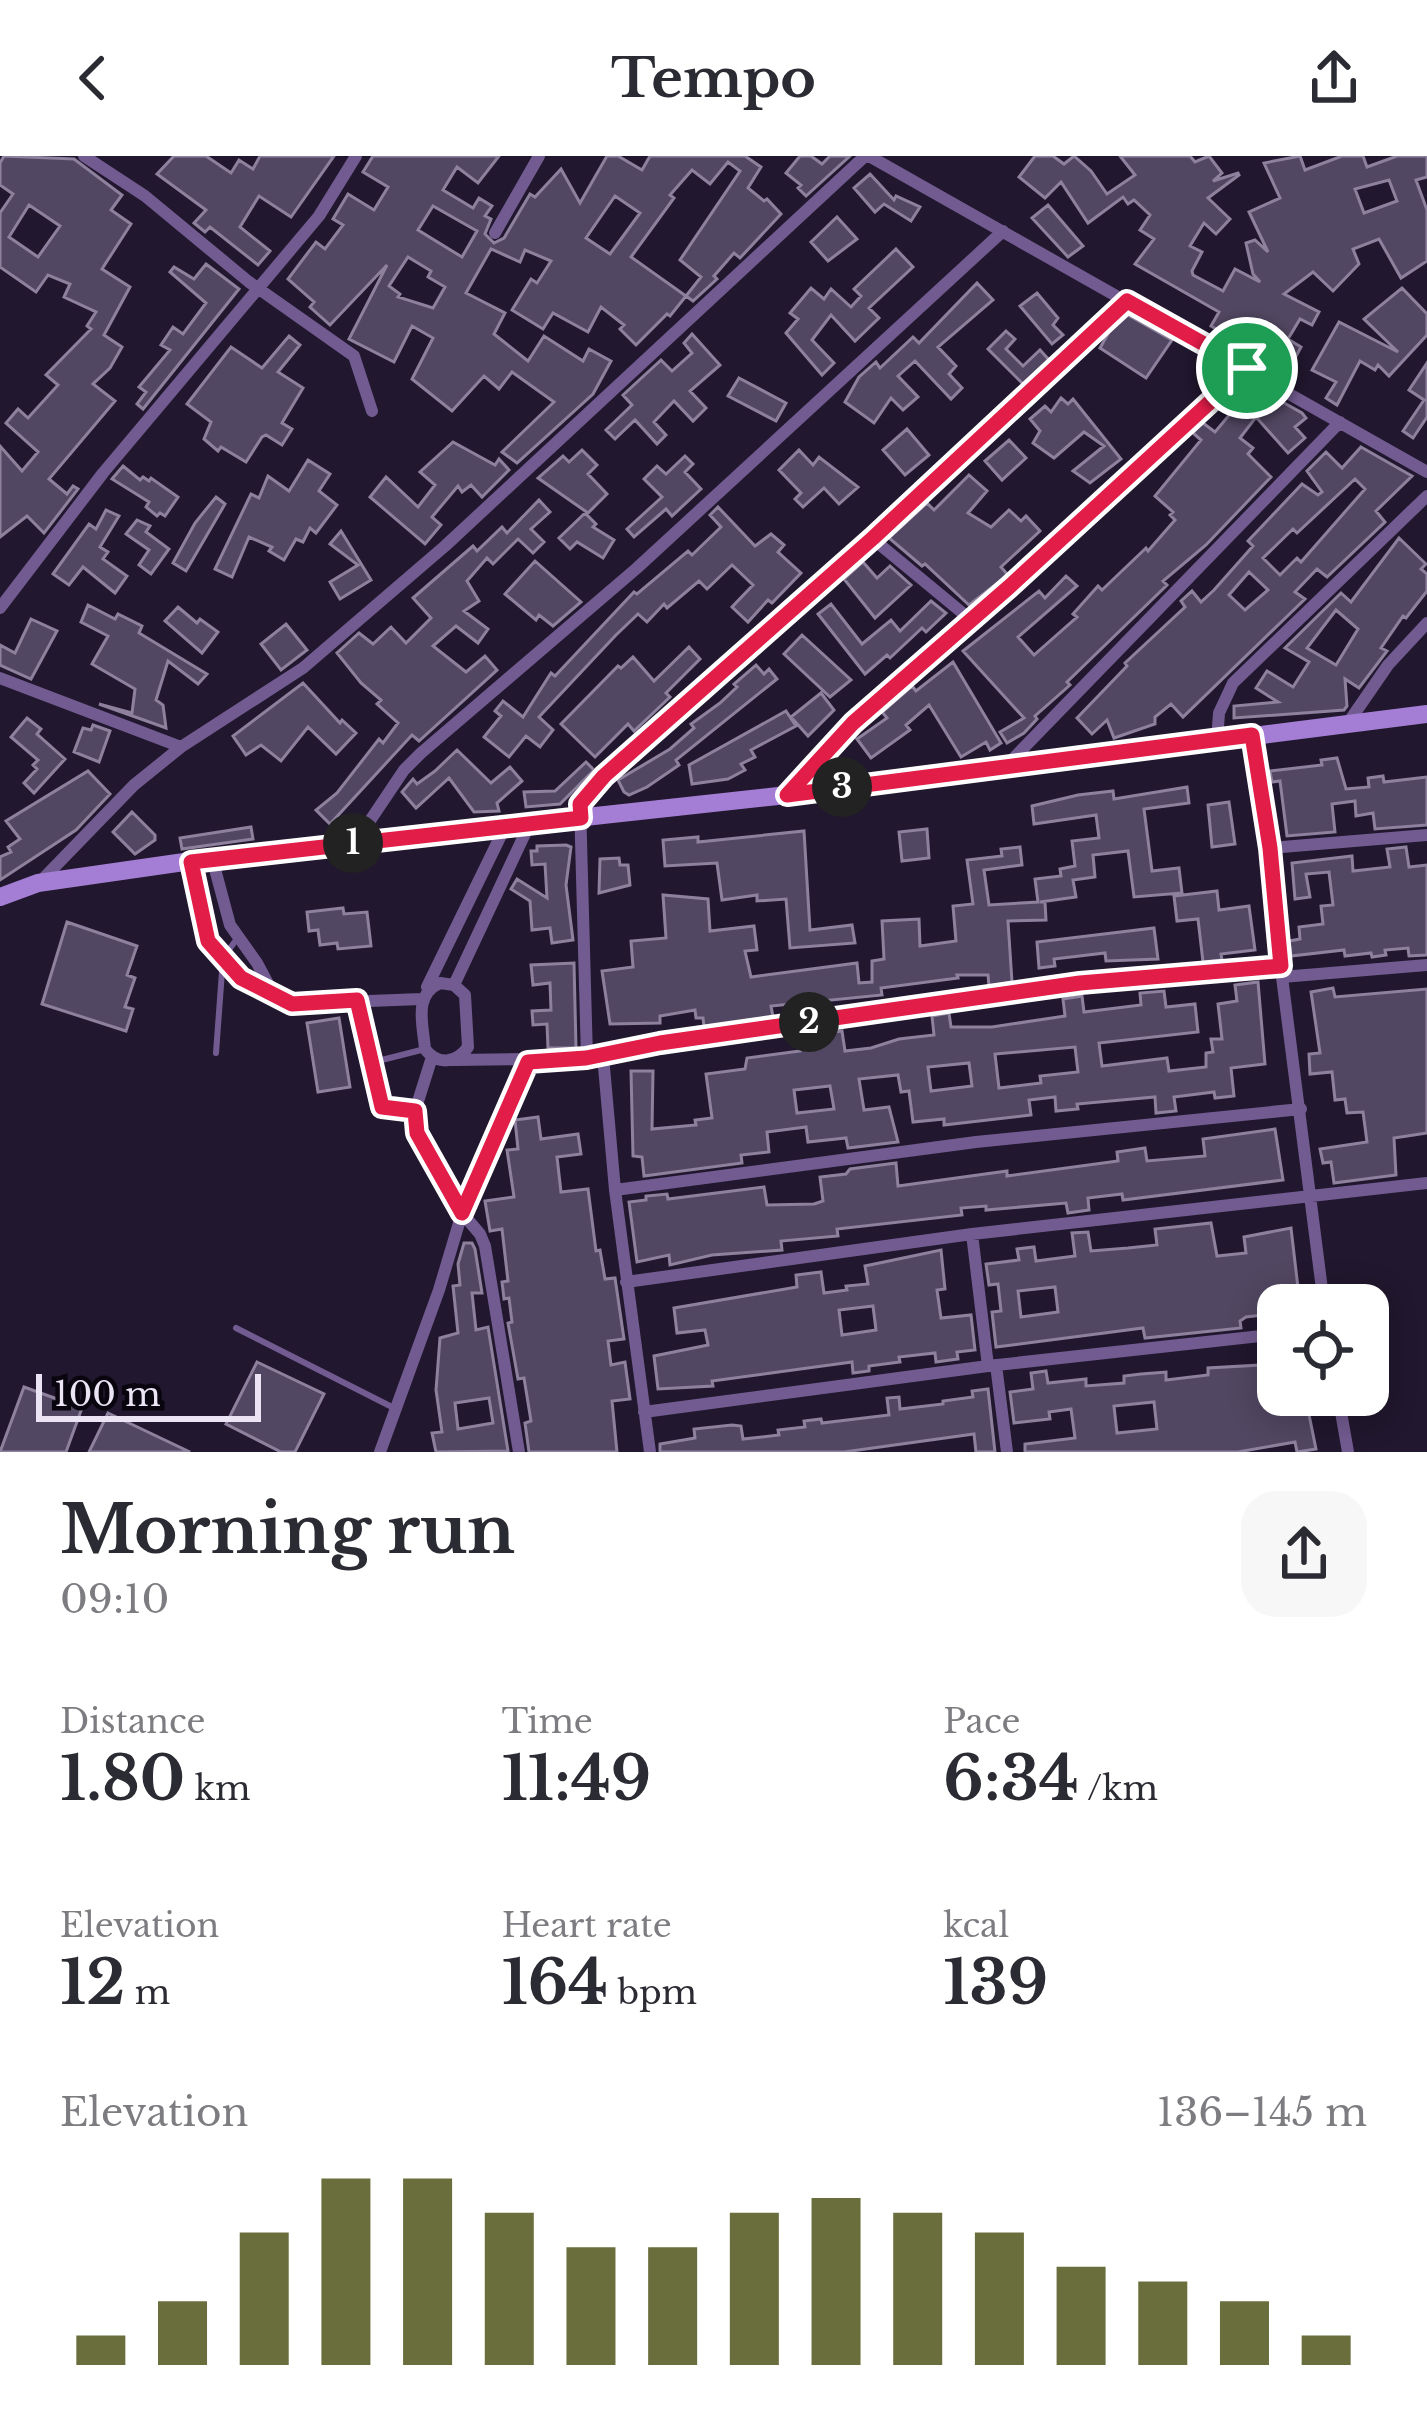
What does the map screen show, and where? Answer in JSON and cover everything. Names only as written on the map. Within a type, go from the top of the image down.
[{"type":"main road","points":[[0,897],[38,884],[212,858],[787,795],[1427,714]]},
{"type":"street","points":[[84,156],[146,196],[259,289],[354,356],[372,411]]},
{"type":"street","points":[[0,608],[103,473],[326,206],[356,156]]},
{"type":"street","points":[[495,233],[539,156]]},
{"type":"street","points":[[38,884],[100,815],[181,746],[303,668],[446,546],[867,156],[1427,472]]},
{"type":"street","points":[[355,843],[404,770],[421,753],[638,568],[1003,231]]},
{"type":"street","points":[[586,1058],[580,804],[604,776],[873,538],[1127,301]]},
{"type":"street","points":[[787,795],[853,723],[1247,368]]},
{"type":"street","points":[[1007,765],[1340,422]]},
{"type":"street","points":[[1217,740],[1219,712],[1233,683],[1427,496]]},
{"type":"street","points":[[873,538],[971,620]]},
{"type":"street","points":[[1348,723],[1379,677],[1427,623]]},
{"type":"street","points":[[0,678],[181,746]]},
{"type":"street","points":[[1252,735],[1270,848],[1281,972],[1322,1284]]},
{"type":"street","points":[[454,985],[530,823]]},
{"type":"street","points":[[506,825],[423,996],[428,1053],[415,1111],[417,1133],[484,1246],[519,1452]]},
{"type":"street","points":[[1270,848],[1427,835]]},
{"type":"street","points":[[212,858],[230,925],[273,994]]},
{"type":"street","points":[[191,862],[208,941],[241,978],[292,1004],[423,996],[440,983],[454,985],[465,995],[468,1047]]},
{"type":"street","points":[[428,1053],[454,1060],[586,1058],[660,1043],[1080,983],[1427,965]]},
{"type":"street","points":[[454,1060],[468,1047]]},
{"type":"street","points":[[468,1047],[490,1060]]},
{"type":"street","points":[[603,1055],[615,1190],[650,1452]]},
{"type":"street","points":[[380,1452],[462,1213],[528,1062]]},
{"type":"street","points":[[615,1190],[976,1142],[1301,1109]]},
{"type":"street","points":[[626,1282],[972,1234],[1427,1183]]},
{"type":"street","points":[[972,1234],[1007,1452]]},
{"type":"street","points":[[644,1412],[1257,1336]]},
{"type":"street","points":[[1342,1416],[1348,1452]]},
{"type":"lane","points":[[216,1053],[224,958],[238,937]]},
{"type":"lane","points":[[357,1000],[382,1107],[415,1111]]},
{"type":"lane","points":[[370,1064],[428,1053]]},
{"type":"lane","points":[[236,1328],[397,1410]]},
{"type":"building","points":[[4,156],[74,159],[122,195],[111,210],[131,224],[102,269],[130,287],[104,335],[122,347],[93,384],[115,401],[49,479],[67,494],[73,486],[78,489],[44,533],[27,516],[0,537],[0,446],[22,471],[38,452],[6,423],[18,409],[28,418],[58,385],[46,375],[91,329],[87,326],[96,312],[64,297],[70,284],[48,275],[36,292],[0,267],[0,213],[13,194],[0,185]],"holes":[[[29,205],[60,226],[38,257],[9,237]]]},
{"type":"building","points":[[174,156],[206,156],[231,173],[239,160],[253,169],[260,156],[334,156],[291,217],[259,196],[240,227],[270,251],[258,265],[210,227],[205,232],[194,223],[206,210],[157,174]]},
{"type":"building","points":[[373,156],[499,156],[478,183],[457,167],[443,190],[473,208],[479,198],[492,206],[485,216],[491,219],[485,234],[494,243],[504,238],[530,194],[535,197],[561,169],[580,203],[607,156],[618,156],[642,170],[650,156],[745,156],[761,167],[748,188],[781,214],[740,258],[734,253],[714,276],[717,279],[693,301],[686,296],[636,345],[620,329],[624,325],[601,307],[588,332],[553,313],[543,329],[512,310],[531,279],[537,283],[551,261],[525,250],[520,262],[491,249],[466,293],[505,313],[494,334],[528,361],[544,336],[583,361],[589,349],[611,361],[593,394],[517,463],[502,452],[554,402],[512,372],[499,389],[484,376],[452,411],[412,379],[433,338],[412,326],[394,362],[349,339],[387,265],[330,325],[310,307],[314,302],[288,279],[316,242],[325,249],[343,225],[333,219],[348,194],[374,210],[388,187],[363,172]],"holes":[[[728,162],[740,171],[680,260],[701,277],[686,296],[631,257],[674,198],[670,195],[692,170],[710,184]],[[615,196],[640,213],[610,254],[586,238]],[[433,206],[477,231],[462,257],[418,230]],[[408,257],[431,271],[428,277],[445,287],[433,308],[398,297],[389,286]]]},
{"type":"building","points":[[800,156],[811,156],[822,164],[830,156],[850,156],[806,196],[786,173]]},
{"type":"building","points":[[1035,156],[1053,156],[1064,164],[1074,156],[1107,194],[1135,175],[1120,156],[1190,156],[1195,162],[1209,156],[1222,173],[1213,181],[1239,175],[1208,198],[1230,219],[1216,234],[1204,223],[1190,246],[1202,252],[1192,271],[1223,291],[1235,269],[1260,282],[1253,274],[1246,243],[1255,240],[1268,252],[1249,212],[1280,198],[1264,163],[1300,156],[1305,170],[1342,156],[1363,156],[1367,167],[1397,156],[1427,156],[1427,177],[1416,180],[1427,210],[1427,261],[1401,278],[1379,239],[1353,249],[1359,264],[1333,291],[1313,272],[1284,294],[1319,312],[1312,325],[1300,319],[1288,339],[1301,347],[1293,362],[1261,343],[1255,353],[1211,326],[1219,312],[1135,264],[1154,239],[1140,230],[1150,215],[1134,200],[1128,204],[1123,197],[1088,223],[1061,182],[1045,198],[1019,177]],"holes":[[[1389,180],[1397,201],[1364,213],[1355,189]]]},
{"type":"building","points":[[870,174],[894,200],[896,196],[920,207],[911,221],[884,204],[875,212],[854,188]]},
{"type":"building","points":[[1048,205],[1083,246],[1068,257],[1032,218]]},
{"type":"building","points":[[837,217],[857,239],[828,261],[811,242]]},
{"type":"building","points":[[896,249],[913,267],[869,308],[879,318],[855,341],[831,315],[812,340],[834,363],[822,375],[786,333],[798,319],[790,313],[811,288],[824,299],[831,289],[851,307],[861,296],[854,289]]},
{"type":"building","points":[[206,264],[239,289],[143,409],[137,404],[146,392],[139,387],[170,350],[161,345],[173,327],[183,334],[206,303],[170,272],[174,267],[194,279]]},
{"type":"building","points":[[977,283],[993,300],[938,347],[956,366],[949,374],[962,388],[951,399],[915,361],[898,376],[918,397],[903,410],[891,398],[874,423],[845,402],[859,377],[876,362],[880,368],[913,337],[919,343]]},
{"type":"building","points":[[1402,288],[1427,314],[1427,335],[1389,376],[1378,365],[1375,370],[1360,361],[1337,405],[1326,398],[1336,382],[1312,370],[1339,322],[1398,352],[1364,319]]},
{"type":"building","points":[[1037,293],[1058,318],[1053,325],[1063,335],[1052,344],[1020,306]]},
{"type":"building","points":[[1128,315],[1172,340],[1146,378],[1100,348]]},
{"type":"building","points":[[1006,331],[1015,339],[1006,349],[1023,366],[1040,350],[1049,360],[1023,384],[988,349]]},
{"type":"building","points":[[692,334],[720,365],[690,391],[706,408],[693,421],[674,401],[654,422],[666,435],[657,444],[635,420],[615,439],[606,430],[632,405],[623,395],[661,360],[672,371],[692,353],[684,343]]},
{"type":"building","points":[[289,336],[300,345],[278,372],[303,388],[282,423],[292,429],[282,445],[262,437],[246,462],[221,447],[218,451],[204,439],[211,422],[187,404],[231,347],[262,368]]},
{"type":"building","points":[[1427,363],[1427,417],[1413,438],[1403,431],[1424,400],[1409,390]]},
{"type":"building","points":[[739,378],[786,403],[776,421],[728,396]]},
{"type":"building","points":[[1247,382],[1302,413],[1306,418],[1295,427],[1305,438],[1288,453],[1256,417],[1240,438],[1253,448],[1248,454],[1271,477],[1206,545],[1163,581],[1167,585],[1067,682],[1070,685],[1035,716],[1024,733],[1007,743],[1000,732],[1024,718],[963,651],[1039,591],[1045,598],[1066,576],[1077,586],[1018,637],[1034,655],[1077,617],[1073,614],[1098,586],[1102,590],[1146,548],[1148,551],[1175,520],[1155,496],[1201,440],[1193,433],[1196,429],[1203,423],[1215,432],[1231,413],[1222,406]]},
{"type":"building","points":[[1061,398],[1068,404],[1073,399],[1121,459],[1090,483],[1073,471],[1104,446],[1084,432],[1054,458],[1033,443],[1040,431],[1030,419],[1045,406],[1051,412]]},
{"type":"building","points":[[907,429],[929,455],[905,475],[883,450]]},
{"type":"building","points":[[1009,440],[1026,458],[1002,480],[985,461]]},
{"type":"building","points":[[453,442],[495,465],[499,459],[509,470],[482,497],[471,485],[462,492],[458,486],[432,517],[441,525],[425,544],[370,497],[386,477],[418,507],[435,485],[420,472]]},
{"type":"building","points":[[1361,447],[1412,476],[1376,511],[1385,522],[1327,577],[1317,569],[1295,592],[1305,599],[1183,717],[1171,704],[1155,717],[1155,724],[1114,738],[1107,720],[1092,734],[1077,718],[1125,663],[1185,607],[1181,601],[1192,591],[1201,602],[1214,590],[1253,546],[1248,541],[1302,484],[1318,495],[1322,492],[1307,471],[1326,452],[1342,468]],"holes":[[[1355,479],[1365,489],[1301,562],[1297,558],[1280,575],[1263,558]],[[1249,572],[1268,590],[1245,610],[1229,595]]]},
{"type":"building","points":[[582,450],[597,465],[588,474],[607,494],[588,513],[538,478],[563,456],[569,462]]},
{"type":"building","points":[[799,450],[813,465],[819,457],[858,487],[839,504],[824,488],[803,507],[795,499],[801,493],[779,470]]},
{"type":"building","points":[[685,456],[693,464],[685,472],[701,489],[672,516],[666,509],[634,537],[627,529],[662,497],[644,479],[657,466],[666,474]]},
{"type":"building","points":[[308,460],[330,474],[319,491],[337,505],[316,533],[310,528],[303,542],[296,539],[284,560],[269,551],[272,547],[249,537],[232,577],[215,569],[251,494],[259,498],[268,476],[289,491]]},
{"type":"building","points":[[123,466],[140,480],[151,478],[178,497],[165,516],[157,516],[146,507],[149,502],[112,479]]},
{"type":"building","points":[[969,475],[987,491],[968,513],[991,527],[1009,510],[1021,521],[1026,516],[1040,531],[1001,567],[1008,575],[969,605],[889,538],[927,503],[934,510]]},
{"type":"building","points":[[216,497],[225,504],[186,571],[173,563]]},
{"type":"building","points":[[539,500],[550,512],[531,529],[544,542],[533,553],[518,539],[493,564],[487,558],[467,581],[479,601],[464,611],[488,629],[478,643],[456,626],[433,646],[466,672],[485,656],[497,670],[419,741],[412,735],[330,824],[316,810],[337,793],[379,739],[383,743],[398,723],[337,653],[359,633],[373,644],[391,627],[406,643],[431,618],[413,598],[473,546],[477,551],[502,527],[507,533]]},
{"type":"building","points":[[718,507],[755,546],[771,534],[784,545],[778,552],[801,573],[772,603],[768,600],[748,622],[732,607],[753,585],[732,565],[707,589],[699,581],[667,608],[664,604],[647,622],[638,614],[539,717],[553,730],[540,747],[526,736],[509,757],[484,737],[501,716],[495,711],[503,701],[523,717],[551,673],[555,676],[634,592],[688,551],[692,555],[721,527],[710,515]]},
{"type":"building","points":[[106,510],[119,516],[100,547],[108,552],[103,559],[127,576],[115,593],[83,567],[69,585],[53,574],[89,524],[96,529]]},
{"type":"building","points":[[585,513],[596,524],[593,527],[614,540],[603,558],[577,542],[570,549],[559,538]]},
{"type":"building","points":[[137,520],[150,526],[146,532],[169,549],[151,574],[139,565],[149,550],[126,534]]},
{"type":"building","points":[[341,531],[371,580],[340,599],[330,582],[358,565],[330,544]]},
{"type":"building","points":[[1399,538],[1426,564],[1421,569],[1427,574],[1427,591],[1381,648],[1387,651],[1359,688],[1345,679],[1344,710],[1234,718],[1234,706],[1278,702],[1256,688],[1267,671],[1293,687],[1309,662],[1285,648],[1341,593],[1351,602]],"holes":[[[1336,610],[1358,629],[1336,665],[1307,648]]]},
{"type":"building","points":[[535,561],[581,602],[553,626],[539,615],[536,620],[505,594]]},
{"type":"building","points":[[863,562],[877,578],[890,566],[911,585],[875,618],[844,579]]},
{"type":"building","points":[[931,601],[946,613],[865,674],[818,614],[831,604],[862,644],[891,620],[900,631]]},
{"type":"building","points":[[88,605],[142,626],[139,633],[207,674],[198,684],[168,661],[156,700],[163,705],[166,728],[99,704],[132,713],[135,689],[92,664],[108,636],[81,622]]},
{"type":"building","points":[[178,607],[218,632],[202,653],[165,621]]},
{"type":"building","points":[[31,619],[57,631],[31,679],[0,665],[0,645],[15,653]]},
{"type":"building","points":[[286,624],[307,650],[281,670],[261,644]]},
{"type":"building","points":[[802,635],[851,680],[830,697],[784,654]]},
{"type":"building","points":[[689,647],[700,659],[666,693],[670,697],[634,731],[628,724],[595,757],[561,724],[618,666],[633,657],[654,681]]},
{"type":"building","points":[[953,662],[1001,743],[990,750],[986,742],[961,757],[929,705],[906,725],[910,730],[871,758],[857,739],[887,718],[882,712],[912,686],[916,691]]},
{"type":"building","points":[[756,665],[764,674],[769,669],[777,679],[676,760],[679,765],[647,787],[629,795],[624,792],[618,780],[670,749]]},
{"type":"building","points":[[303,683],[340,723],[342,720],[356,733],[336,754],[308,727],[281,761],[261,745],[246,755],[233,736]]},
{"type":"building","points":[[821,693],[834,710],[808,736],[791,717]]},
{"type":"building","points":[[786,711],[796,726],[751,750],[755,757],[741,764],[745,770],[728,779],[692,784],[689,765]]},
{"type":"building","points":[[27,718],[65,759],[34,793],[24,783],[37,769],[33,765],[38,760],[11,737]]},
{"type":"building","points":[[93,725],[110,731],[99,762],[74,752],[83,728],[91,730]]},
{"type":"building","points":[[457,750],[491,783],[510,767],[522,781],[497,803],[499,811],[474,812],[449,778],[416,808],[402,792],[413,779],[417,784]]},
{"type":"building","points":[[1337,758],[1346,789],[1369,787],[1368,778],[1383,776],[1384,782],[1427,777],[1427,825],[1375,829],[1373,813],[1356,816],[1355,801],[1332,804],[1335,832],[1287,836],[1280,781],[1272,782],[1270,771],[1322,765],[1321,760]]},
{"type":"building","points":[[586,762],[594,770],[560,804],[526,807],[524,792],[555,791]]},
{"type":"building","points":[[88,771],[110,794],[76,830],[0,880],[0,857],[11,852],[8,847],[20,839],[6,821]]},
{"type":"building","points":[[1187,787],[1189,803],[1144,809],[1152,871],[1179,868],[1182,893],[1134,897],[1128,851],[1093,855],[1095,877],[1073,880],[1076,897],[1040,902],[1045,902],[1046,920],[1008,921],[1012,982],[989,986],[988,975],[957,975],[881,988],[882,995],[771,1006],[773,1017],[704,1027],[695,1010],[660,1016],[660,1023],[610,1024],[602,971],[633,967],[631,941],[666,938],[663,895],[708,899],[710,931],[754,926],[757,950],[745,951],[751,977],[857,963],[859,983],[872,982],[872,961],[884,959],[882,921],[919,919],[920,946],[956,941],[953,906],[973,904],[967,860],[1002,856],[1001,849],[1020,847],[1022,865],[984,870],[989,905],[1038,902],[1035,879],[1061,876],[1060,869],[1075,866],[1072,841],[1099,838],[1096,815],[1034,824],[1032,806],[1078,795],[1113,791],[1114,799]]},
{"type":"building","points":[[1229,802],[1235,844],[1212,847],[1208,805]]},
{"type":"building","points":[[132,812],[155,835],[155,840],[135,854],[113,832]]},
{"type":"building","points":[[251,827],[253,839],[182,849],[180,838]]},
{"type":"building","points":[[927,829],[929,858],[902,861],[899,832]]},
{"type":"building","points":[[804,831],[810,930],[852,925],[855,943],[790,948],[786,899],[757,901],[757,895],[722,900],[717,863],[665,866],[663,840],[698,837],[698,842]]},
{"type":"building","points":[[537,846],[571,847],[566,885],[573,940],[552,943],[550,928],[532,930],[530,901],[511,889],[517,879],[547,898],[545,864],[532,865],[531,851],[537,851]]},
{"type":"building","points":[[1406,847],[1409,867],[1427,865],[1427,955],[1409,956],[1408,948],[1385,950],[1386,955],[1372,957],[1371,953],[1345,956],[1344,950],[1291,956],[1289,941],[1300,939],[1299,927],[1323,924],[1321,906],[1333,905],[1329,872],[1306,874],[1310,897],[1295,899],[1292,863],[1352,856],[1353,871],[1390,867],[1387,849]]},
{"type":"building","points":[[619,858],[620,865],[628,865],[630,885],[599,893],[600,859]]},
{"type":"building","points":[[1217,891],[1219,910],[1249,906],[1255,950],[1221,954],[1222,960],[1203,962],[1198,919],[1177,921],[1174,896]]},
{"type":"building","points":[[343,908],[344,914],[367,912],[371,946],[338,949],[337,943],[320,945],[318,930],[309,931],[307,912]]},
{"type":"building","points":[[67,922],[137,946],[127,975],[135,978],[125,1007],[133,1009],[126,1031],[42,1004]]},
{"type":"building","points":[[1154,928],[1158,959],[1106,961],[1105,953],[1054,959],[1055,966],[1039,968],[1037,942]]},
{"type":"building","points":[[574,963],[576,1048],[548,1048],[547,1024],[533,1025],[532,1011],[551,1010],[550,983],[533,985],[531,965]]},
{"type":"building","points":[[1258,982],[1265,1064],[1231,1068],[1234,1096],[1215,1098],[1214,1092],[1174,1097],[1176,1111],[1156,1113],[1155,1097],[1077,1104],[1078,1109],[1056,1111],[1055,1097],[1029,1100],[1031,1115],[944,1125],[944,1119],[913,1122],[909,1091],[901,1092],[898,1075],[859,1079],[864,1110],[889,1107],[898,1142],[848,1148],[846,1138],[808,1142],[806,1127],[767,1132],[769,1152],[741,1155],[742,1163],[644,1176],[642,1157],[633,1156],[631,1071],[653,1071],[652,1129],[696,1125],[695,1120],[712,1118],[706,1074],[745,1069],[747,1058],[800,1051],[798,1036],[842,1031],[845,1051],[871,1048],[934,1035],[932,1016],[949,1013],[951,1027],[992,1027],[1065,1016],[1063,999],[1082,996],[1084,1012],[1141,1005],[1140,993],[1164,991],[1166,1007],[1195,1004],[1198,1032],[1099,1043],[1102,1066],[1167,1058],[1169,1071],[1206,1067],[1206,1053],[1213,1052],[1211,1039],[1222,1039],[1218,1004],[1237,1001],[1235,985]],"holes":[[[1075,1047],[1078,1072],[1040,1076],[1041,1083],[999,1088],[995,1054]],[[969,1063],[972,1086],[931,1091],[928,1067]],[[830,1086],[834,1109],[797,1113],[794,1090]]]},
{"type":"building","points":[[1333,988],[1335,997],[1427,989],[1427,1133],[1394,1138],[1396,1175],[1334,1183],[1331,1162],[1323,1163],[1320,1149],[1367,1142],[1363,1112],[1347,1113],[1345,1099],[1335,1100],[1332,1072],[1310,1074],[1309,1054],[1320,1053],[1311,992]]},
{"type":"building","points":[[339,1018],[350,1087],[318,1092],[307,1023]]},
{"type":"building","points":[[538,1117],[541,1139],[578,1134],[581,1154],[557,1157],[561,1192],[588,1189],[596,1251],[600,1250],[605,1279],[615,1278],[624,1339],[608,1341],[611,1365],[625,1362],[630,1399],[612,1401],[617,1452],[529,1452],[525,1423],[531,1421],[524,1378],[518,1379],[508,1323],[512,1322],[509,1298],[504,1299],[502,1282],[508,1281],[502,1229],[490,1231],[485,1201],[514,1197],[507,1150],[518,1149],[515,1120]]},
{"type":"building","points":[[1275,1129],[1283,1180],[1123,1200],[1122,1194],[1088,1198],[1089,1210],[1068,1213],[1066,1203],[961,1208],[962,1215],[837,1229],[838,1236],[781,1241],[782,1250],[712,1255],[670,1265],[669,1255],[637,1262],[629,1202],[646,1200],[646,1196],[667,1194],[668,1199],[764,1187],[767,1205],[814,1204],[823,1201],[820,1177],[846,1174],[850,1169],[896,1163],[898,1186],[1007,1171],[1007,1176],[1118,1161],[1117,1152],[1145,1148],[1147,1161],[1205,1156],[1203,1139]]},
{"type":"building","points":[[1211,1223],[1217,1256],[1246,1253],[1244,1237],[1291,1228],[1298,1284],[1257,1284],[1257,1316],[1240,1321],[1241,1328],[1145,1338],[1143,1328],[996,1347],[992,1312],[1001,1311],[998,1284],[989,1285],[986,1264],[1019,1260],[1017,1249],[1034,1247],[1036,1261],[1075,1256],[1072,1233],[1088,1232],[1091,1251],[1157,1245],[1155,1229]],"holes":[[[1055,1287],[1058,1312],[1021,1317],[1018,1291]]]},
{"type":"building","points":[[464,1243],[472,1243],[482,1293],[472,1293],[476,1330],[488,1327],[508,1451],[436,1452],[432,1433],[442,1432],[436,1390],[440,1338],[458,1333],[453,1286],[460,1285],[458,1264]],"holes":[[[489,1398],[493,1423],[458,1429],[455,1403]]]},
{"type":"building","points":[[941,1250],[945,1289],[937,1290],[941,1318],[971,1315],[975,1350],[957,1352],[958,1359],[936,1362],[935,1353],[899,1357],[900,1362],[853,1373],[852,1362],[712,1381],[713,1386],[658,1389],[654,1356],[708,1345],[705,1330],[677,1333],[674,1308],[797,1287],[796,1275],[821,1272],[824,1293],[847,1290],[846,1286],[868,1284],[865,1266]],"holes":[[[873,1306],[876,1330],[842,1335],[839,1310]]]},
{"type":"building","points":[[257,1362],[324,1394],[295,1452],[281,1452],[226,1424]]},
{"type":"building","points":[[1257,1365],[1257,1416],[1309,1416],[1316,1449],[1297,1452],[1295,1442],[1238,1452],[1025,1452],[1025,1444],[1075,1438],[1071,1409],[1049,1412],[1050,1419],[1014,1423],[1010,1392],[1033,1389],[1031,1373],[1046,1371],[1048,1383],[1086,1379],[1086,1386],[1124,1383],[1124,1376],[1141,1374],[1166,1372],[1166,1380],[1208,1375],[1208,1368]],"holes":[[[1154,1402],[1157,1429],[1117,1433],[1114,1406]]]},
{"type":"building","points":[[24,1387],[82,1408],[66,1452],[0,1452]]},
{"type":"building","points":[[988,1389],[995,1452],[976,1452],[974,1434],[844,1452],[660,1452],[660,1444],[695,1438],[694,1429],[732,1425],[741,1426],[743,1439],[779,1435],[778,1430],[805,1427],[804,1421],[889,1415],[887,1398],[899,1397],[900,1409],[943,1404]]},
{"type":"building","points":[[108,1413],[190,1452],[89,1452]]},
{"type":"route","points":[[1127,301],[1247,368],[853,723],[787,795],[1252,735],[1270,848],[1281,966],[1080,983],[660,1043],[586,1058],[528,1062],[462,1213],[417,1133],[415,1111],[382,1107],[357,1000],[292,1004],[241,978],[208,941],[191,862],[581,818],[580,804],[604,776],[873,538],[1127,301]]}]
